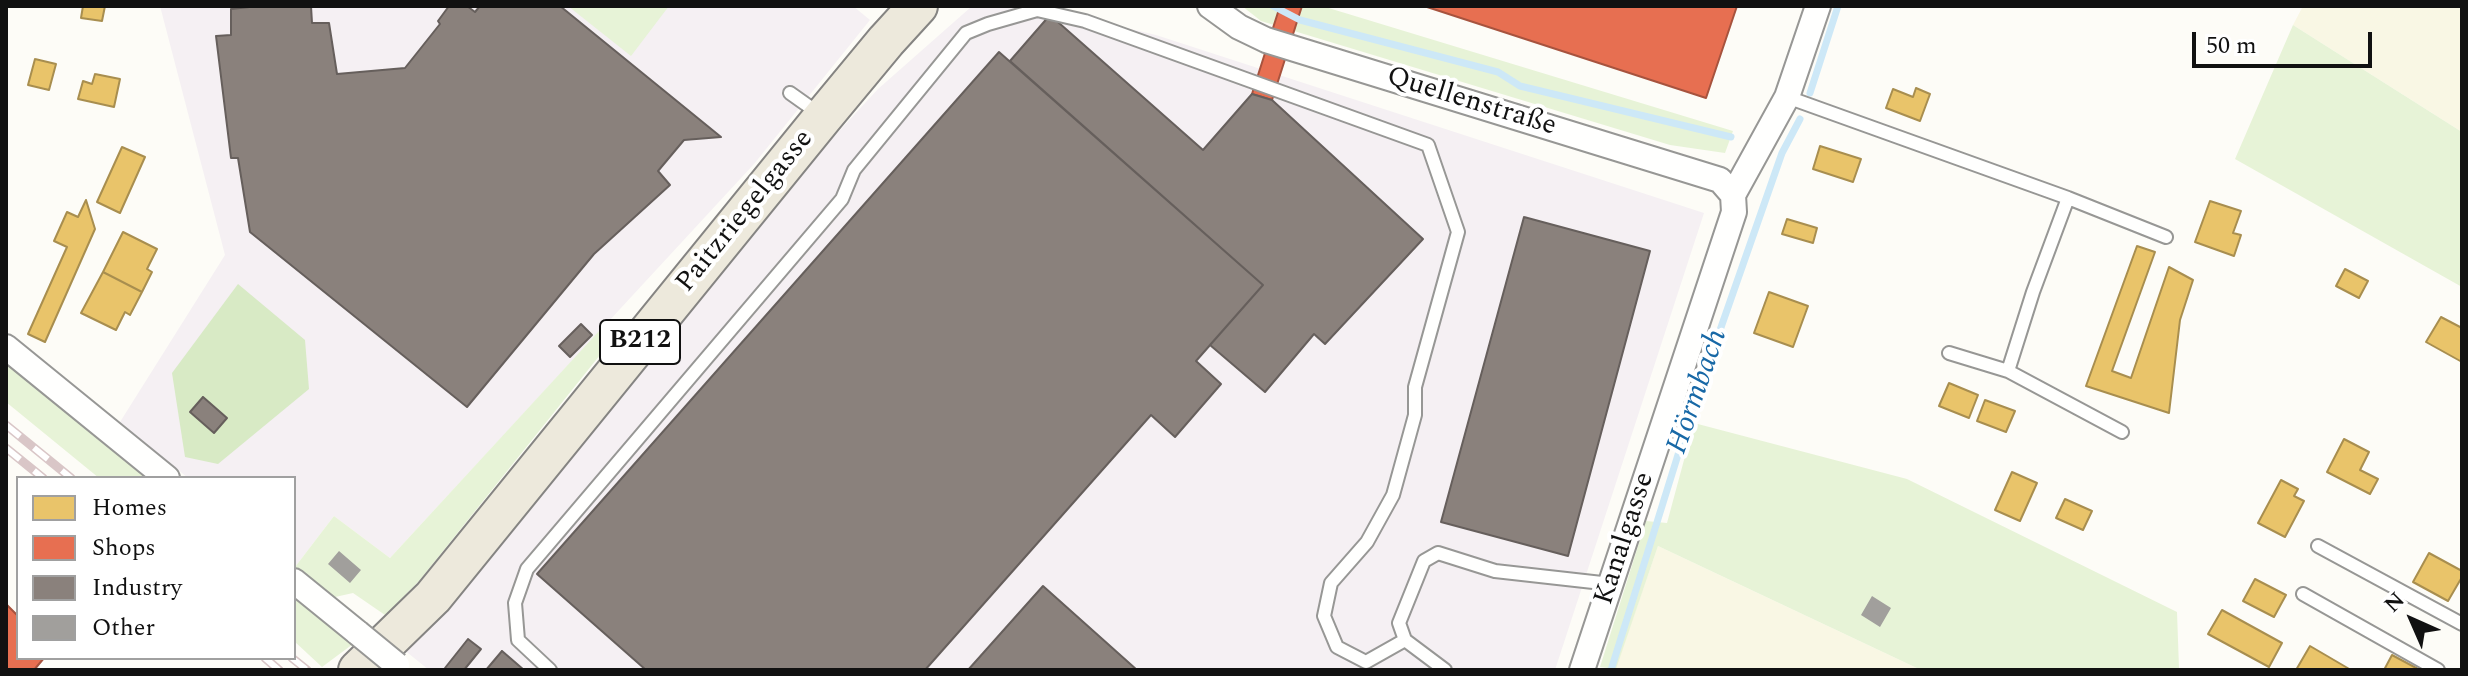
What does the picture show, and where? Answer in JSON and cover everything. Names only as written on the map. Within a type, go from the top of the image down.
[{"type":"main road","name":"Paitzriegelgasse","points":[[358,670],[433,597],[823,117],[918,7]]},
{"type":"street","name":"Quellenstraße","points":[[1210,6],[1239,27],[1266,40],[1720,180],[1733,195]]},
{"type":"street","name":"Kanalgasse","points":[[1582,670],[1734,212],[1733,195],[1787,97],[1818,6]]},
{"type":"street","points":[[6,347],[165,476]]},
{"type":"street","points":[[296,583],[400,668]]},
{"type":"lane","points":[[550,670],[518,640],[515,603],[527,569],[842,199],[854,170],[966,33],[1037,10],[1085,21],[1428,145],[1458,232],[1415,387],[1415,415],[1393,495],[1367,542],[1331,583],[1324,616],[1337,647],[1367,666],[1405,640]]},
{"type":"lane","points":[[790,93],[823,117]]},
{"type":"lane","points":[[1787,97],[2068,198],[2166,237]]},
{"type":"lane","points":[[2008,371],[2068,198]]},
{"type":"lane","points":[[1949,353],[2008,371],[2122,432]]},
{"type":"lane","points":[[2318,546],[2462,624]]},
{"type":"lane","points":[[1445,670],[1405,640],[1399,623],[1424,561],[1438,553],[1495,571],[1611,584]]},
{"type":"lane","points":[[2303,594],[2438,670]]},
{"type":"shaded area","points":[[160,6],[853,6],[870,20],[754,164],[390,558],[334,516],[296,566],[296,476],[186,476],[120,422],[225,255]]},
{"type":"shaded area","points":[[1035,6],[1156,35],[1704,213],[1555,670],[429,670],[403,649],[793,181],[878,89],[971,7]]},
{"type":"shaded area","points":[[2303,6],[2462,6],[2462,132],[2293,25]]},
{"type":"shaded area","points":[[1658,546],[1921,670],[1615,670]]},
{"type":"green space","points":[[568,6],[669,6],[631,56]]},
{"type":"green space","points":[[1242,6],[1322,6],[1733,131],[1725,153],[1670,145],[1261,21]]},
{"type":"green space","points":[[2293,25],[2462,132],[2462,287],[2235,159]]},
{"type":"green space","points":[[238,284],[305,340],[309,389],[218,464],[185,457],[172,373]]},
{"type":"green space","points":[[600,330],[612,340],[419,581],[385,615],[353,593],[335,597],[296,568],[334,516],[390,558]]},
{"type":"green space","points":[[6,364],[106,445],[153,476],[97,476],[6,402]]},
{"type":"green space","points":[[1694,423],[1907,479],[2177,612],[2178,670],[1921,670],[1658,546],[1616,669],[1600,667],[1646,521],[1667,523]]},
{"type":"green space","points":[[296,596],[353,644],[322,667],[296,643]]},
{"type":"building: Homes","points":[[83,6],[105,6],[102,21],[81,18]]},
{"type":"building: Homes","points":[[35,59],[56,64],[49,90],[28,85]]},
{"type":"building: Homes","points":[[95,74],[120,79],[114,107],[78,99],[83,81],[92,84]]},
{"type":"building: Homes","points":[[1916,88],[1930,94],[1920,121],[1886,108],[1893,89],[1913,97]]},
{"type":"building: Homes","points":[[1820,146],[1861,159],[1853,182],[1813,169]]},
{"type":"building: Homes","points":[[122,147],[145,157],[120,213],[97,202]]},
{"type":"building: Homes","points":[[86,200],[95,229],[45,342],[28,334],[67,247],[54,241],[67,212],[78,217]]},
{"type":"building: Homes","points":[[2210,201],[2241,211],[2233,233],[2241,235],[2234,256],[2195,242]]},
{"type":"building: Homes","points":[[1787,219],[1817,228],[1813,243],[1782,234]]},
{"type":"building: Homes","points":[[123,232],[157,249],[147,269],[152,272],[142,292],[103,272]]},
{"type":"building: Homes","points":[[2137,246],[2155,252],[2112,371],[2131,378],[2169,267],[2193,280],[2180,320],[2169,413],[2086,386]]},
{"type":"building: Homes","points":[[2345,269],[2368,281],[2359,298],[2336,286]]},
{"type":"building: Homes","points":[[103,272],[142,292],[130,315],[125,312],[116,330],[81,313]]},
{"type":"building: Homes","points":[[1769,292],[1808,306],[1793,347],[1754,333]]},
{"type":"building: Homes","points":[[2441,317],[2462,328],[2462,362],[2426,342]]},
{"type":"building: Homes","points":[[1949,383],[1978,395],[1969,418],[1939,406]]},
{"type":"building: Homes","points":[[1985,400],[2015,411],[2006,432],[1977,421]]},
{"type":"building: Homes","points":[[2344,439],[2369,452],[2360,470],[2378,479],[2370,494],[2327,472]]},
{"type":"building: Homes","points":[[2012,472],[2037,483],[2020,521],[1995,510]]},
{"type":"building: Homes","points":[[2281,480],[2298,489],[2294,496],[2304,501],[2285,537],[2258,523]]},
{"type":"building: Homes","points":[[2065,499],[2092,511],[2083,530],[2056,518]]},
{"type":"building: Homes","points":[[2429,553],[2462,571],[2462,577],[2448,601],[2413,582]]},
{"type":"building: Homes","points":[[2255,579],[2286,595],[2274,617],[2243,601]]},
{"type":"building: Homes","points":[[2222,610],[2282,643],[2269,667],[2208,634]]},
{"type":"building: Homes","points":[[2310,646],[2351,670],[2296,670]]},
{"type":"building: Homes","points":[[2392,655],[2420,670],[2384,670]]},
{"type":"building: Shops","points":[[1280,6],[1302,6],[1272,100],[1252,94]]},
{"type":"building: Shops","points":[[1424,6],[1737,6],[1706,98]]},
{"type":"building: Shops","points":[[6,604],[16,614],[16,660],[42,660],[34,670],[6,670]]},
{"type":"building: Industry","points":[[311,6],[312,23],[329,23],[337,74],[405,68],[440,24],[438,21],[449,6],[467,6],[475,12],[480,6],[560,6],[721,137],[684,140],[658,171],[670,185],[594,254],[467,407],[250,232],[238,158],[231,158],[216,36],[231,35],[231,9]]},
{"type":"building: Industry","points":[[1050,15],[1203,150],[1252,94],[1272,100],[1423,239],[1325,344],[1314,334],[1265,392],[1210,345],[1263,285],[1010,61]]},
{"type":"building: Industry","points":[[999,52],[1263,285],[1196,361],[1221,384],[1175,437],[1151,415],[925,670],[646,670],[537,574]]},
{"type":"building: Industry","points":[[1524,217],[1650,251],[1568,556],[1441,522]]},
{"type":"building: Industry","points":[[581,324],[592,335],[570,357],[559,346]]},
{"type":"building: Industry","points":[[203,397],[227,418],[214,433],[190,412]]},
{"type":"building: Industry","points":[[1043,586],[1137,670],[968,670]]},
{"type":"building: Industry","points":[[468,639],[481,649],[464,670],[447,670],[445,668]]},
{"type":"building: Industry","points":[[502,651],[524,670],[486,670]]},
{"type":"building: Other","points":[[339,551],[361,570],[350,583],[328,564]]},
{"type":"building: Other","points":[[1872,596],[1891,608],[1880,627],[1861,615]]},
{"type":"waterway","name":"Hörmbach","points":[[1273,6],[1300,20],[1498,72],[1520,86],[1731,137]]},
{"type":"waterway","name":"Hörmbach","points":[[1810,93],[1838,6]]},
{"type":"waterway","name":"Hörmbach","points":[[1611,670],[1691,413],[1782,153],[1800,119]]},
{"type":"railway","points":[[6,425],[69,476]]},
{"type":"railway","points":[[6,448],[41,476]]},
{"type":"railway","points":[[267,660],[279,670]]},
{"type":"railway","points":[[294,660],[307,670]]}]
